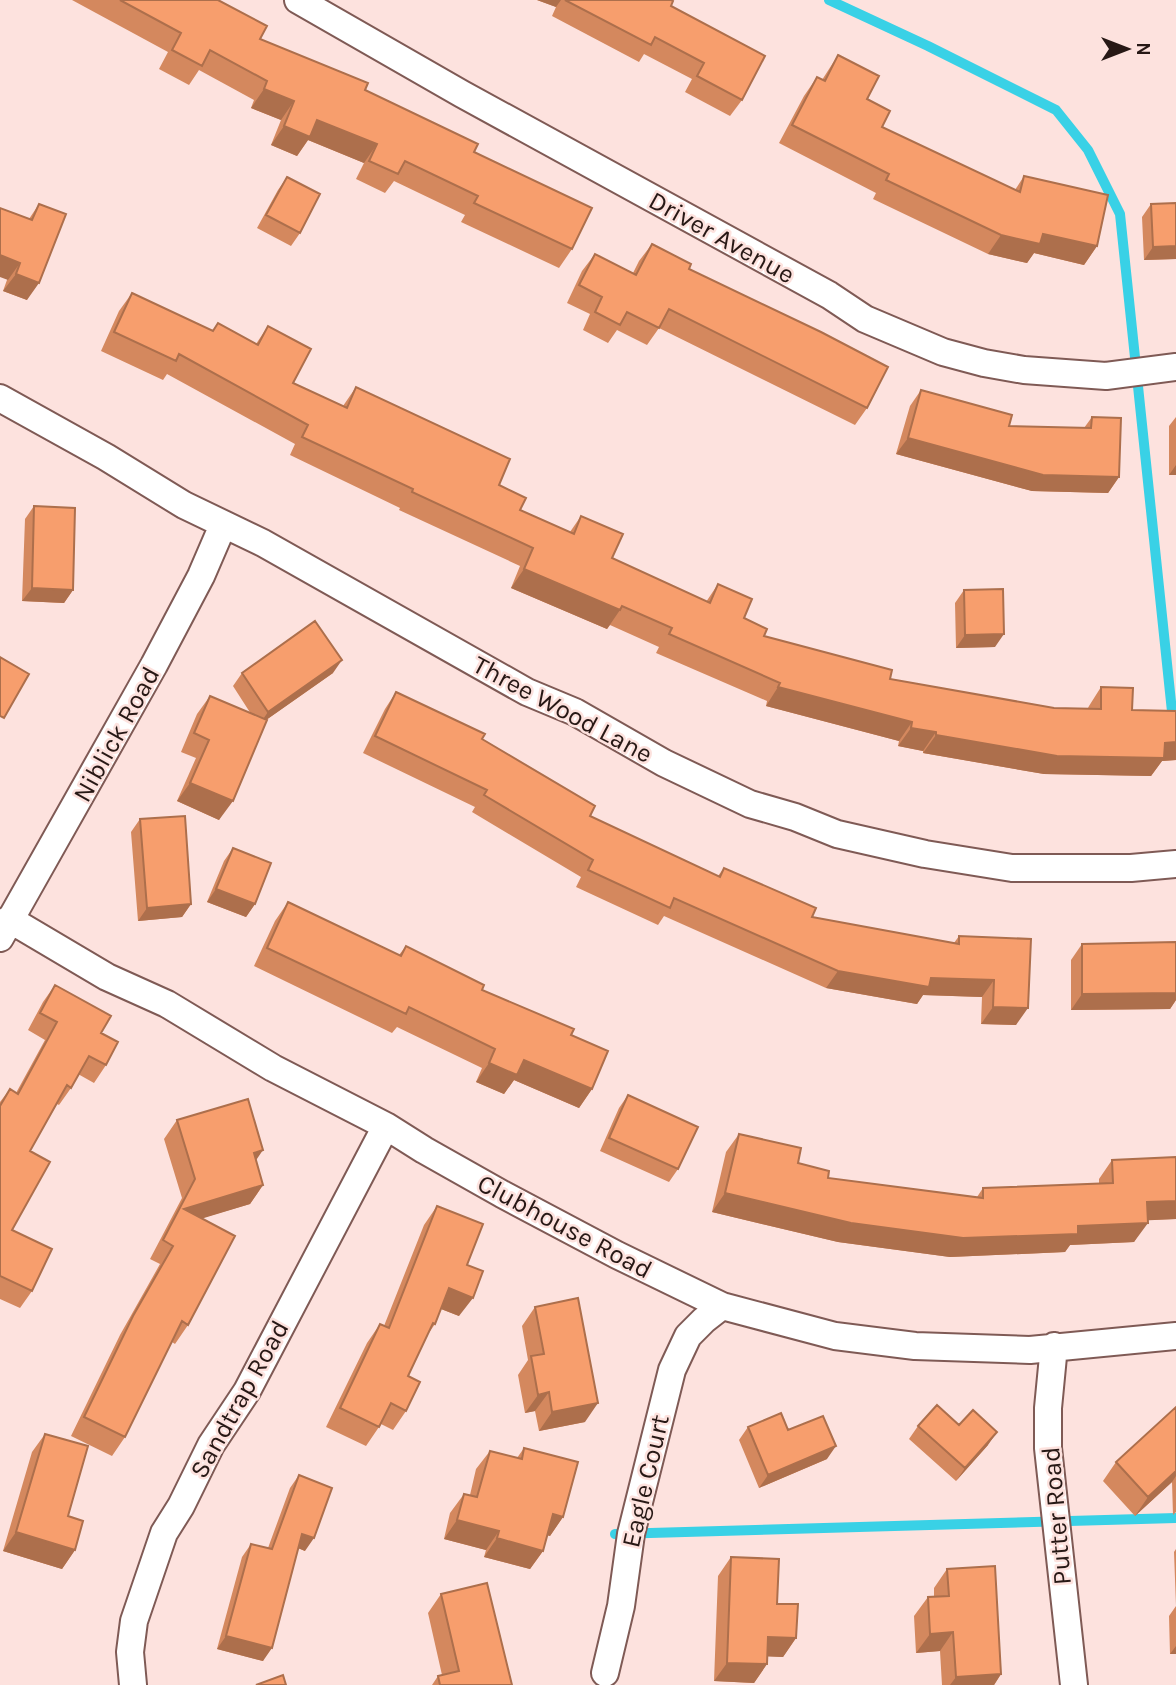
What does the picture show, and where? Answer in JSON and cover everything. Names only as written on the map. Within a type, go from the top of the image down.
[{"type":"street","name":"Driver Avenue","points":[[298,0],[509,121],[829,295],[865,318],[943,352],[1024,370],[1107,376],[1176,367]]},
{"type":"street","name":"Three Wood Lane","points":[[0,398],[106,457],[184,505],[263,543],[527,692],[575,712],[664,763],[750,804],[837,834],[925,854],[1012,868],[1131,868],[1176,864]]},
{"type":"street","name":"Niblick Road","points":[[5,928],[154,664],[201,576],[223,525]]},
{"type":"street","name":"Clubhouse Road","points":[[5,928],[167,1004],[273,1068],[386,1126],[424,1150],[617,1255],[722,1306],[835,1336],[875,1343],[1030,1350],[1176,1336]]},
{"type":"street","name":"Sandtrap Road","points":[[133,1685],[130,1652],[134,1621],[164,1533],[181,1506],[211,1445],[247,1391],[386,1126]]},
{"type":"street","name":"Eagle Court","points":[[605,1674],[621,1606],[632,1534],[672,1370],[688,1336],[722,1306]]},
{"type":"street","name":"Putter Road","points":[[1054,1346],[1048,1408],[1048,1448],[1074,1685]]},
{"type":"building","points":[[120,0],[218,0],[267,26],[260,39],[368,83],[365,90],[478,144],[474,152],[592,208],[572,249],[474,203],[478,196],[405,161],[398,174],[369,161],[377,144],[317,120],[310,137],[284,126],[294,101],[264,89],[267,81],[210,50],[202,66],[172,50],[181,33]]},
{"type":"building","points":[[565,0],[671,0],[671,6],[765,56],[742,100],[697,76],[704,63],[655,37],[651,45]]},
{"type":"building","points":[[838,55],[879,76],[867,99],[890,111],[882,127],[1020,192],[1024,176],[1108,195],[1097,246],[1043,234],[1040,244],[1001,235],[886,180],[889,174],[792,125],[817,77],[825,81]]},
{"type":"building","points":[[287,177],[320,194],[300,233],[266,215]]},
{"type":"building","points":[[1176,203],[1176,246],[1153,247],[1151,204]]},
{"type":"building","points":[[39,204],[66,214],[39,283],[16,274],[20,263],[0,255],[0,208],[32,220]]},
{"type":"building","points":[[652,244],[691,264],[689,269],[888,367],[867,408],[669,309],[659,328],[627,312],[620,325],[595,312],[602,297],[579,285],[595,254],[636,275]]},
{"type":"building","points":[[132,293],[213,331],[218,323],[258,345],[268,326],[311,349],[293,383],[347,408],[356,387],[510,459],[499,485],[526,498],[520,510],[574,534],[581,516],[623,534],[612,558],[710,603],[718,584],[752,599],[744,618],[767,629],[764,636],[892,670],[890,679],[1054,708],[1101,709],[1101,687],[1133,688],[1132,710],[1176,711],[1176,742],[1165,743],[1164,758],[1057,756],[936,735],[936,732],[911,728],[912,722],[778,687],[780,683],[669,634],[672,628],[622,606],[620,610],[524,569],[533,548],[302,437],[308,425],[179,354],[176,361],[114,332]]},
{"type":"building","points":[[921,390],[1012,415],[1009,426],[1091,428],[1092,417],[1121,418],[1119,477],[1043,475],[908,438]]},
{"type":"building","points":[[34,506],[75,508],[73,590],[32,588]]},
{"type":"building","points":[[1003,589],[1004,634],[965,635],[964,590]]},
{"type":"building","points":[[315,621],[342,660],[268,712],[242,673]]},
{"type":"building","points":[[0,657],[29,674],[4,718],[0,716]]},
{"type":"building","points":[[396,692],[485,734],[482,739],[595,806],[590,816],[720,877],[724,868],[816,908],[812,917],[959,944],[959,936],[1031,939],[1028,1008],[993,1007],[994,980],[931,978],[929,987],[838,971],[674,898],[670,908],[588,870],[593,860],[484,795],[487,790],[375,736]]},
{"type":"building","points":[[210,696],[267,720],[233,801],[190,783],[209,740],[194,733]]},
{"type":"building","points":[[185,816],[191,904],[147,908],[140,819]]},
{"type":"building","points":[[233,848],[271,863],[255,904],[216,889]]},
{"type":"building","points":[[288,902],[401,956],[406,946],[484,985],[482,990],[574,1029],[571,1035],[608,1051],[592,1089],[524,1060],[517,1075],[489,1063],[495,1049],[409,1007],[406,1014],[267,948]]},
{"type":"building","points":[[1176,942],[1176,993],[1082,994],[1082,944]]},
{"type":"building","points":[[55,985],[111,1016],[101,1033],[118,1042],[106,1065],[89,1056],[71,1088],[67,1085],[30,1151],[50,1162],[12,1230],[52,1249],[32,1291],[0,1276],[0,1106],[10,1089],[18,1094],[57,1022],[40,1013]]},
{"type":"building","points":[[628,1095],[698,1127],[678,1169],[609,1138]]},
{"type":"building","points":[[248,1099],[263,1150],[254,1153],[263,1185],[184,1209],[235,1236],[188,1325],[182,1321],[125,1437],[84,1417],[133,1316],[173,1246],[163,1240],[195,1179],[177,1120]]},
{"type":"building","points":[[739,1134],[801,1148],[798,1163],[829,1171],[828,1178],[983,1198],[983,1188],[1113,1183],[1112,1160],[1176,1157],[1176,1201],[1147,1202],[1148,1223],[1078,1226],[1078,1234],[963,1238],[851,1223],[725,1193]]},
{"type":"building","points":[[437,1206],[483,1224],[467,1265],[483,1271],[473,1298],[449,1288],[435,1324],[433,1323],[408,1376],[420,1382],[406,1411],[391,1403],[379,1427],[340,1408],[380,1324],[389,1328]]},
{"type":"building","points":[[578,1298],[598,1403],[552,1412],[549,1392],[538,1395],[531,1356],[544,1354],[535,1307]]},
{"type":"building","points":[[937,1405],[959,1425],[973,1410],[997,1432],[965,1468],[918,1426]]},
{"type":"building","points":[[1176,1407],[1176,1471],[1148,1497],[1116,1462]]},
{"type":"building","points":[[781,1413],[788,1430],[823,1416],[836,1446],[768,1475],[748,1427]]},
{"type":"building","points":[[45,1434],[88,1446],[68,1516],[83,1521],[75,1550],[16,1532]]},
{"type":"building","points":[[524,1448],[578,1462],[563,1517],[553,1514],[543,1551],[497,1538],[499,1531],[457,1520],[464,1494],[477,1497],[490,1451],[522,1459]]},
{"type":"building","points":[[299,1475],[332,1488],[314,1538],[302,1534],[272,1648],[226,1636],[251,1544],[272,1549]]},
{"type":"building","points":[[731,1557],[779,1559],[777,1604],[798,1604],[796,1638],[768,1637],[767,1664],[727,1663]]},
{"type":"building","points":[[995,1566],[1001,1674],[956,1677],[953,1632],[930,1634],[928,1597],[949,1596],[947,1569]]},
{"type":"building","points":[[487,1583],[512,1685],[440,1685],[438,1676],[459,1671],[441,1594]]},
{"type":"building","points":[[283,1675],[286,1685],[256,1685]]},
{"type":"waterway","points":[[829,0],[1056,110],[1088,150],[1120,214],[1173,721]]},
{"type":"waterway","points":[[615,1534],[1176,1518]]}]
